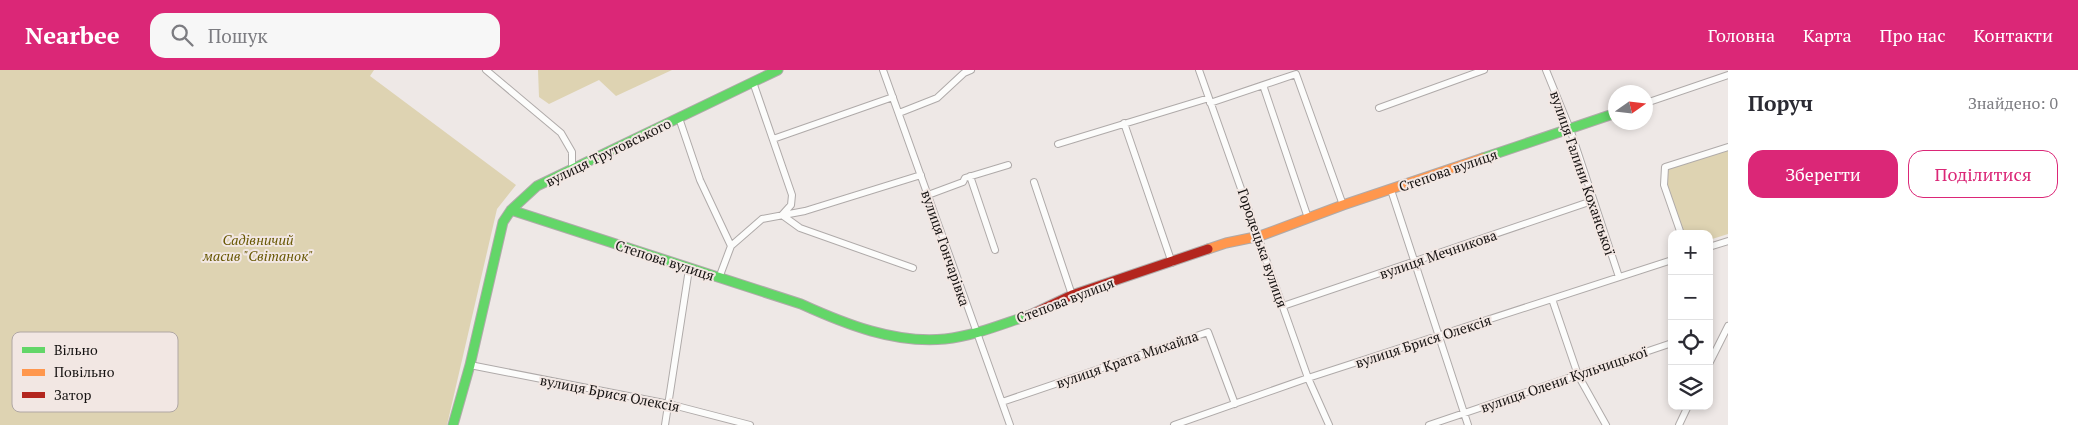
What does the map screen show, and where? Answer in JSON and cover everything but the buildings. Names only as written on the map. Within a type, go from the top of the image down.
[{"type":"street","points":[[486,70],[561,133],[572,152],[572,168]]},
{"type":"street","name":"вулиця Трутовського","points":[[453,425],[470,366],[503,222],[511,210],[537,186],[778,70]]},
{"type":"street","name":"вулиця Гончарівка","points":[[883,70],[1010,425]]},
{"type":"street","points":[[899,113],[936,98],[964,73],[971,70]]},
{"type":"street","name":"Городецька вулиця","points":[[1199,70],[1260,236],[1308,378],[1329,425]]},
{"type":"street","points":[[1378,108],[1484,70]]},
{"type":"street","name":"вулиця Галини Коханської","points":[[1546,70],[1570,129],[1592,201],[1619,277]]},
{"type":"street","points":[[1058,144],[1124,123],[1263,85],[1296,74],[1343,205]]},
{"type":"street","points":[[1653,101],[1728,75]]},
{"type":"street","points":[[753,82],[792,195],[791,205],[782,215]]},
{"type":"street","points":[[1263,85],[1308,218]]},
{"type":"street","points":[[773,139],[893,97]]},
{"type":"street","name":"Степова вулиця","points":[[511,210],[801,304],[842,324],[909,339],[945,339],[976,333],[1040,312],[1072,295],[1172,263],[1226,243],[1260,236],[1343,205],[1608,116]]},
{"type":"street","points":[[680,118],[700,180],[730,246]]},
{"type":"street","points":[[1124,123],[1172,263]]},
{"type":"street","points":[[1679,230],[1664,185],[1665,167],[1728,147]]},
{"type":"street","points":[[928,195],[963,182],[965,178],[970,176],[1008,164]]},
{"type":"street","points":[[720,278],[730,246],[762,219],[805,211],[921,175]]},
{"type":"street","points":[[970,176],[995,250]]},
{"type":"street","points":[[1034,182],[1072,295]]},
{"type":"street","points":[[1391,190],[1468,425]]},
{"type":"street","name":"вулиця Мечникова","points":[[1283,306],[1592,201]]},
{"type":"street","points":[[782,215],[800,228],[913,268]]},
{"type":"street","points":[[1713,246],[1728,241]]},
{"type":"street","name":"вулиця Брися Олексія","points":[[1174,425],[1308,378],[1668,261]]},
{"type":"street","points":[[665,425],[689,269]]},
{"type":"street","points":[[1552,299],[1578,375],[1606,425]]},
{"type":"street","points":[[1713,355],[1728,326]]},
{"type":"street","name":"вулиця Крата Михайла","points":[[1002,402],[1208,332],[1235,404]]},
{"type":"street","name":"вулиця Олени Кульчицької","points":[[1429,425],[1668,344]]},
{"type":"street","name":"вулиця Брися Олексія","points":[[470,366],[669,404],[750,425]]},
{"type":"street","points":[[1679,425],[1686,410]]},
{"type":"green space","name":"Садівничий масив \"Світанок\"","points":[[0,70],[374,70],[370,76],[516,185],[497,209],[447,425],[0,425]]},
{"type":"green space","points":[[538,70],[672,70],[616,96],[599,80],[549,104],[539,97]]},
{"type":"green space","points":[[1728,150],[1728,234],[1713,239],[1713,230],[1683,230],[1667,184],[1668,169]]},
{"type":"traffic: fast","points":[[453,425],[470,365],[503,222],[511,210],[537,186],[778,70]]},
{"type":"traffic: fast","points":[[1483,158],[1608,116]]},
{"type":"traffic: fast","points":[[511,210],[801,304],[835,319],[871,331],[889,335],[926,340],[945,339],[967,335],[1030,315]]},
{"type":"traffic: slow","points":[[1208,249],[1260,236],[1343,205],[1483,158]]},
{"type":"traffic: jam","points":[[1030,315],[1072,295],[1208,249]]}]
